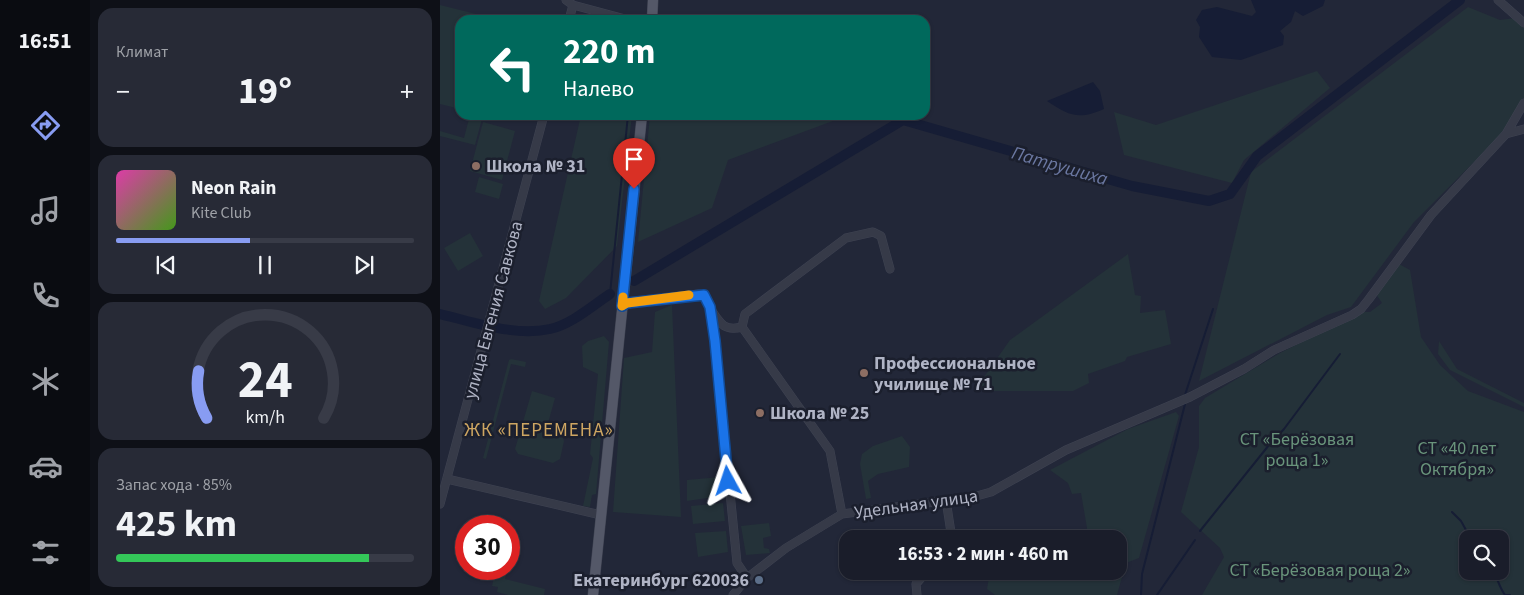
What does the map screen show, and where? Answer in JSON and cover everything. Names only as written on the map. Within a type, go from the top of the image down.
[{"type":"main road","points":[[652,15],[653,0]]},
{"type":"main road","points":[[593,595],[641,120]]},
{"type":"street","points":[[566,0],[573,5],[610,15]]},
{"type":"street","points":[[1498,0],[1524,23]]},
{"type":"street","points":[[570,15],[573,5]]},
{"type":"street","name":"Удельная улица","points":[[733,595],[747,578],[786,548],[842,514],[973,497],[991,492],[1066,450],[1190,397],[1244,369],[1274,350],[1361,309],[1431,216],[1506,134],[1524,103]]},
{"type":"street","name":"улица Евгения Савкова","points":[[440,504],[543,120]]},
{"type":"street","points":[[1506,134],[1524,129]]},
{"type":"street","points":[[842,514],[835,468],[830,451],[742,327],[745,314],[846,238],[874,232],[881,236],[890,270]]},
{"type":"street","points":[[622,306],[627,303],[704,295],[722,327],[730,330],[742,327]]},
{"type":"street","points":[[710,307],[737,563],[747,578]]},
{"type":"street","points":[[447,479],[601,515]]},
{"type":"street","points":[[946,500],[951,530]]},
{"type":"street","points":[[917,595],[916,584],[919,580]]},
{"type":"green space","points":[[440,5],[480,15],[455,15],[455,108],[440,104]]},
{"type":"green space","points":[[1468,7],[1500,20],[1515,18],[1524,28],[1524,98],[1507,129],[1414,222],[1351,307],[1327,315],[1199,381],[1251,172]]},
{"type":"green space","points":[[1317,71],[1330,88],[1244,160],[1232,183],[1124,155],[1114,112],[1156,125]]},
{"type":"green space","points":[[469,120],[482,120],[475,145],[440,136],[440,131],[464,138]]},
{"type":"green space","points":[[580,120],[631,120],[617,246],[566,298],[545,309],[539,301]]},
{"type":"green space","points":[[650,120],[836,120],[728,160],[712,208],[638,242]]},
{"type":"green space","points":[[483,122],[515,131],[502,180],[470,171]]},
{"type":"green space","points":[[479,177],[503,184],[499,199],[475,192]]},
{"type":"green space","points":[[470,233],[483,256],[458,271],[444,248]]},
{"type":"green space","points":[[1128,254],[1135,295],[1141,296],[1140,313],[1165,310],[1171,344],[1127,357],[1125,361],[1088,374],[1089,383],[1073,391],[990,391],[977,387],[1010,340]]},
{"type":"green space","points":[[1399,264],[1410,270],[1421,337],[1440,365],[1468,391],[1524,412],[1524,595],[1202,595],[1224,557],[1220,548],[1181,512],[1199,447],[1199,406],[1205,398],[1280,353],[1361,312],[1370,312],[1382,303],[1376,294]]},
{"type":"green space","points":[[672,305],[681,517],[613,512],[624,358],[652,352],[655,312]]},
{"type":"green space","points":[[604,336],[609,342],[596,494],[592,495],[590,507],[583,506],[593,458],[590,454],[598,374],[583,367],[582,346],[588,341]]},
{"type":"green space","points":[[1439,341],[1457,369],[1524,403],[1524,407],[1450,370],[1438,354]]},
{"type":"green space","points":[[509,360],[526,362],[525,367],[511,364],[486,459],[483,458]]},
{"type":"green space","points":[[532,391],[555,398],[545,434],[563,438],[564,441],[560,459],[553,463],[518,454],[515,449]]},
{"type":"green space","points":[[1176,412],[1179,416],[1139,558],[1127,563],[1127,530],[1086,530],[1081,493],[1072,494],[1068,483],[1050,470],[1128,429]]},
{"type":"green space","points":[[902,436],[910,447],[909,467],[878,474],[868,481],[871,498],[866,499],[860,464],[862,454],[873,446]]},
{"type":"green space","points":[[720,477],[721,496],[687,501],[687,480]]},
{"type":"green space","points":[[723,503],[725,521],[693,524],[691,506]]},
{"type":"green space","points":[[769,523],[771,536],[763,538],[764,548],[769,549],[770,553],[746,555],[741,526]]},
{"type":"green space","points":[[726,531],[728,552],[698,557],[695,533]]},
{"type":"green space","points":[[493,580],[509,580],[545,589],[544,595],[508,595],[497,592],[498,587],[492,586]]},
{"type":"green space","points":[[988,580],[1121,580],[1117,595],[995,595],[987,589]]},
{"type":"water","points":[[1251,0],[1325,0],[1323,6],[1303,16],[1295,11],[1291,22],[1280,31],[1284,36],[1283,45],[1241,60],[1212,57],[1199,37],[1200,27],[1196,20],[1202,10],[1217,7],[1252,16],[1256,12]]},
{"type":"water","points":[[1093,82],[1100,91],[1104,109],[1088,114],[1074,115],[1047,101]]},
{"type":"waterway","name":"Патрушиха","points":[[634,281],[903,120],[1132,186],[1209,201],[1230,194],[1257,156],[1460,0]]},
{"type":"waterway","points":[[610,294],[627,120]]},
{"type":"waterway","name":"Патрушиха","points":[[440,314],[495,328],[537,331],[558,327],[566,323],[610,294]]},
{"type":"waterway","points":[[1185,395],[1213,309]]},
{"type":"waterway","points":[[1200,531],[1284,429],[1340,354]]},
{"type":"waterway","points":[[1141,595],[1142,574],[1185,404]]},
{"type":"waterway","points":[[1452,512],[1461,521],[1466,530]]},
{"type":"waterway","points":[[1157,595],[1195,540]]},
{"type":"waterway","points":[[1497,580],[1505,595],[1510,595]]},
{"type":"slow traffic","points":[[623,297],[622,306],[627,303],[689,295]]},
{"type":"place","name":"Школа № 31","points":[[476,166]]},
{"type":"place","name":"Профессиональное училище № 71","points":[[864,373]]},
{"type":"place","name":"Школа № 25","points":[[760,413]]},
{"type":"place","name":"Екатеринбург 620036","points":[[759,580]]},
{"type":"district","name":"ЖК «ПЕРЕМЕНА»","points":[[539,429]]},
{"type":"route","points":[[634,189],[622,306],[627,303],[698,294],[704,295],[710,307],[715,341],[728,481]]},
{"type":"park label","name":"СТ «Берёзовая роща 1»","points":[[1297,449]]},
{"type":"park label","name":"СТ «40 лет Октября»","points":[[1457,458]]},
{"type":"park label","name":"СТ «Берёзовая роща 2»","points":[[1320,570]]}]
